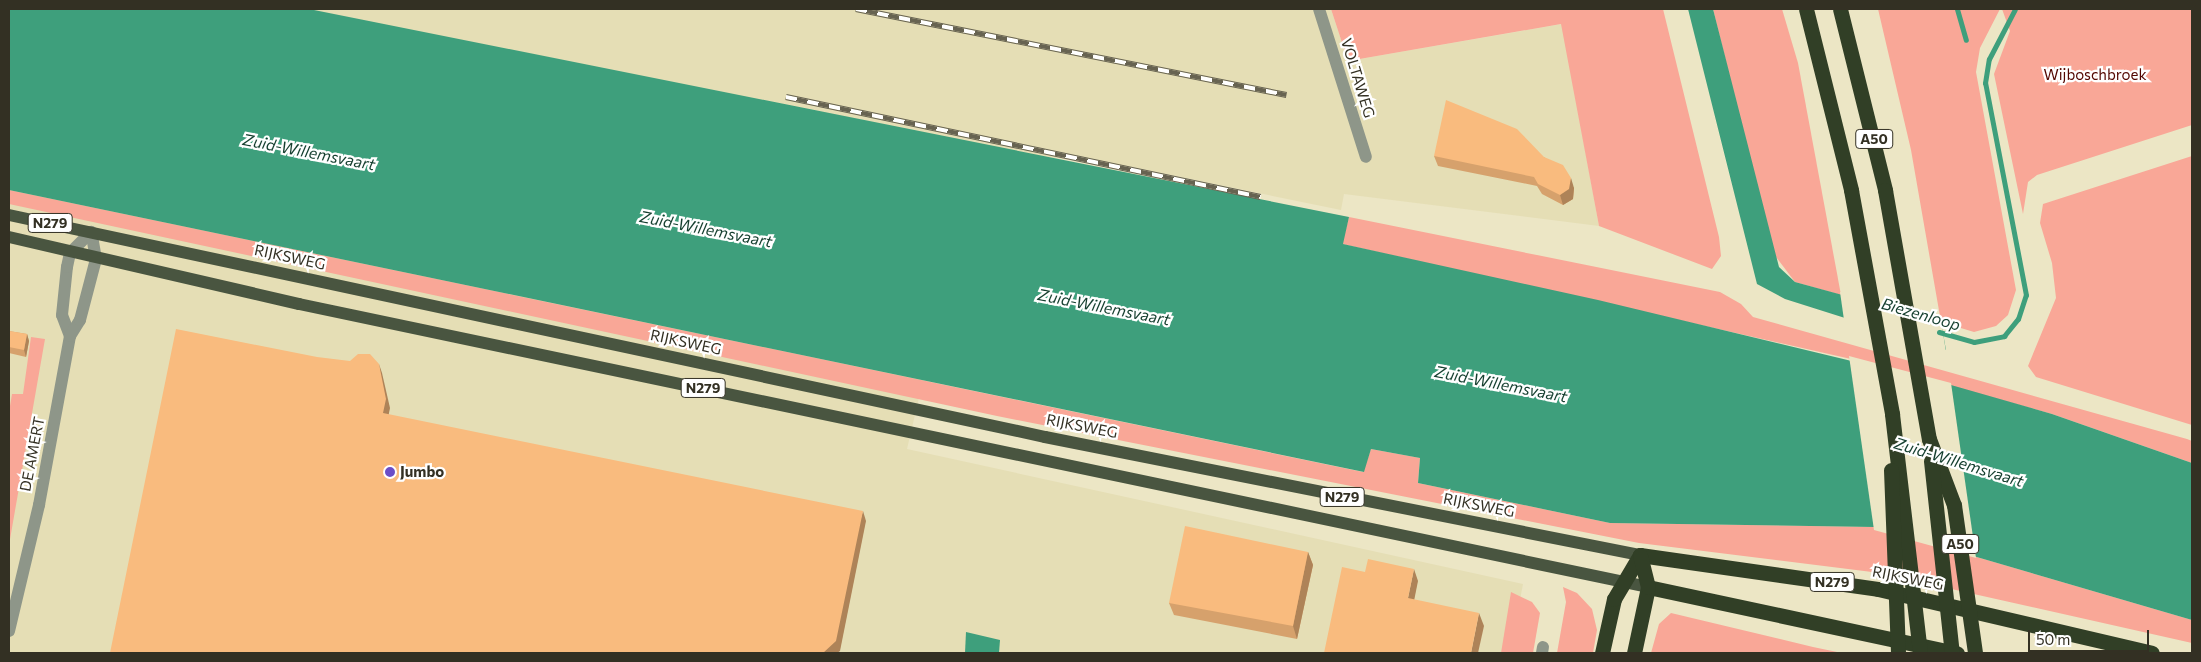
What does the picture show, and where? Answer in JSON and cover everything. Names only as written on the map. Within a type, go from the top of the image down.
[{"type":"highway","name":"A50","points":[[1806,9],[1865,262],[1892,414],[1920,653]]},
{"type":"highway","name":"A50","points":[[1840,9],[1864,94],[1901,272],[1929,439],[1952,653]]},
{"type":"highway","name":"A50","points":[[1892,414],[1891,540],[1898,653]]},
{"type":"highway","name":"A50","points":[[1929,439],[1954,505],[1975,653]]},
{"type":"highway","points":[[1602,653],[1622,581],[1640,555]]},
{"type":"highway","points":[[1634,653],[1648,587],[1640,555]]},
{"type":"highway","name":"RIJKSWEG","points":[[1640,555],[1878,589],[2152,653]]},
{"type":"highway","name":"N279","points":[[1648,587],[1957,653]]},
{"type":"main road","name":"RIJKSWEG","points":[[9,215],[1045,437],[1640,555]]},
{"type":"main road","name":"N279","points":[[9,237],[96,259],[1648,587]]},
{"type":"street","name":"VOLTAWEG","points":[[1320,9],[1366,157]]},
{"type":"street","points":[[70,253],[91,232]]},
{"type":"street","name":"DE AMERT","points":[[9,631],[14,577],[70,336],[80,320],[96,259],[91,232]]},
{"type":"street","name":"DE AMERT","points":[[70,253],[62,315],[70,336]]},
{"type":"shaded area","points":[[9,9],[1331,9],[1348,61],[1562,24],[1599,226],[1344,194],[1341,210],[1132,167],[893,138],[925,372],[907,449],[1523,584],[1510,653],[9,653]]},
{"type":"green space","points":[[1331,9],[1663,9],[1719,237],[1721,256],[1712,269],[1599,226],[1561,24],[1348,61]]},
{"type":"green space","points":[[1713,9],[1782,9],[1798,63],[1841,295],[1795,282],[1773,253]]},
{"type":"green space","points":[[1878,9],[2000,9],[1980,48],[1976,72],[2016,290],[2008,315],[1996,326],[1974,332],[1941,322],[1911,150]]},
{"type":"green space","name":"Wijboschbroek","points":[[2002,9],[2192,9],[2192,125],[2037,175],[2028,182],[2023,214],[1994,74],[2010,31]]},
{"type":"green space","points":[[2192,156],[2192,425],[2036,377],[2028,366],[2056,298],[2052,263],[2040,223],[2043,204]]},
{"type":"green space","points":[[9,190],[1363,472],[1371,449],[1420,458],[1418,483],[1610,523],[1874,527],[2192,620],[2192,643],[1880,573],[1639,543],[997,416],[9,204]]},
{"type":"green space","points":[[1349,217],[1720,292],[1741,304],[1753,317],[2187,439],[2192,441],[2192,463],[2052,414],[1851,359],[1342,244]]},
{"type":"green space","points":[[31,337],[45,339],[9,545],[9,412],[12,394],[23,394]]},
{"type":"green space","points":[[1563,587],[1577,593],[1592,609],[1597,630],[1593,653],[1557,653],[1566,602]]},
{"type":"green space","points":[[1511,592],[1532,602],[1540,613],[1533,653],[1501,653]]},
{"type":"green space","points":[[1671,613],[1842,653],[1651,653],[1659,624]]},
{"type":"water","name":"Zuid-Willemsvaart","points":[[9,9],[309,9],[1349,217],[1343,244],[1598,300],[1951,385],[2052,414],[2192,463],[2192,620],[1874,527],[1610,523],[1418,483],[1420,458],[1371,449],[1364,472],[9,190]]},
{"type":"water","points":[[1688,9],[1713,9],[1779,267],[1795,282],[1941,322],[1946,350],[1785,299],[1757,284]]},
{"type":"water","points":[[966,632],[1000,640],[999,653],[965,653]]},
{"type":"pier","points":[[1840,292],[1941,320],[1946,352],[1844,320]]},
{"type":"pier","points":[[1849,356],[1951,383],[1976,558],[1874,530]]},
{"type":"building","points":[[1446,100],[1517,129],[1544,157],[1563,165],[1571,178],[1569,189],[1560,195],[1538,184],[1534,177],[1434,156]]},
{"type":"building","name":"Jumbo","points":[[176,329],[317,357],[350,361],[358,354],[370,354],[379,364],[386,399],[383,413],[863,511],[836,641],[823,653],[110,653]]},
{"type":"building","points":[[9,331],[27,334],[24,350],[9,347]]},
{"type":"building","points":[[1185,526],[1308,552],[1293,626],[1169,603]]},
{"type":"building","points":[[1368,559],[1414,569],[1408,598],[1479,613],[1471,653],[1324,653],[1342,567],[1365,572]]},
{"type":"waterway","points":[[1957,9],[1966,40]]},
{"type":"waterway","name":"Biezenloop","points":[[1939,332],[1974,342],[2004,336],[2018,319],[2026,295],[1985,83],[1989,59],[2015,9]]},
{"type":"railway","points":[[856,9],[1286,95]]},
{"type":"railway","points":[[786,97],[1261,197]]},
{"type":"place","name":"Jumbo","points":[[390,472]]}]
